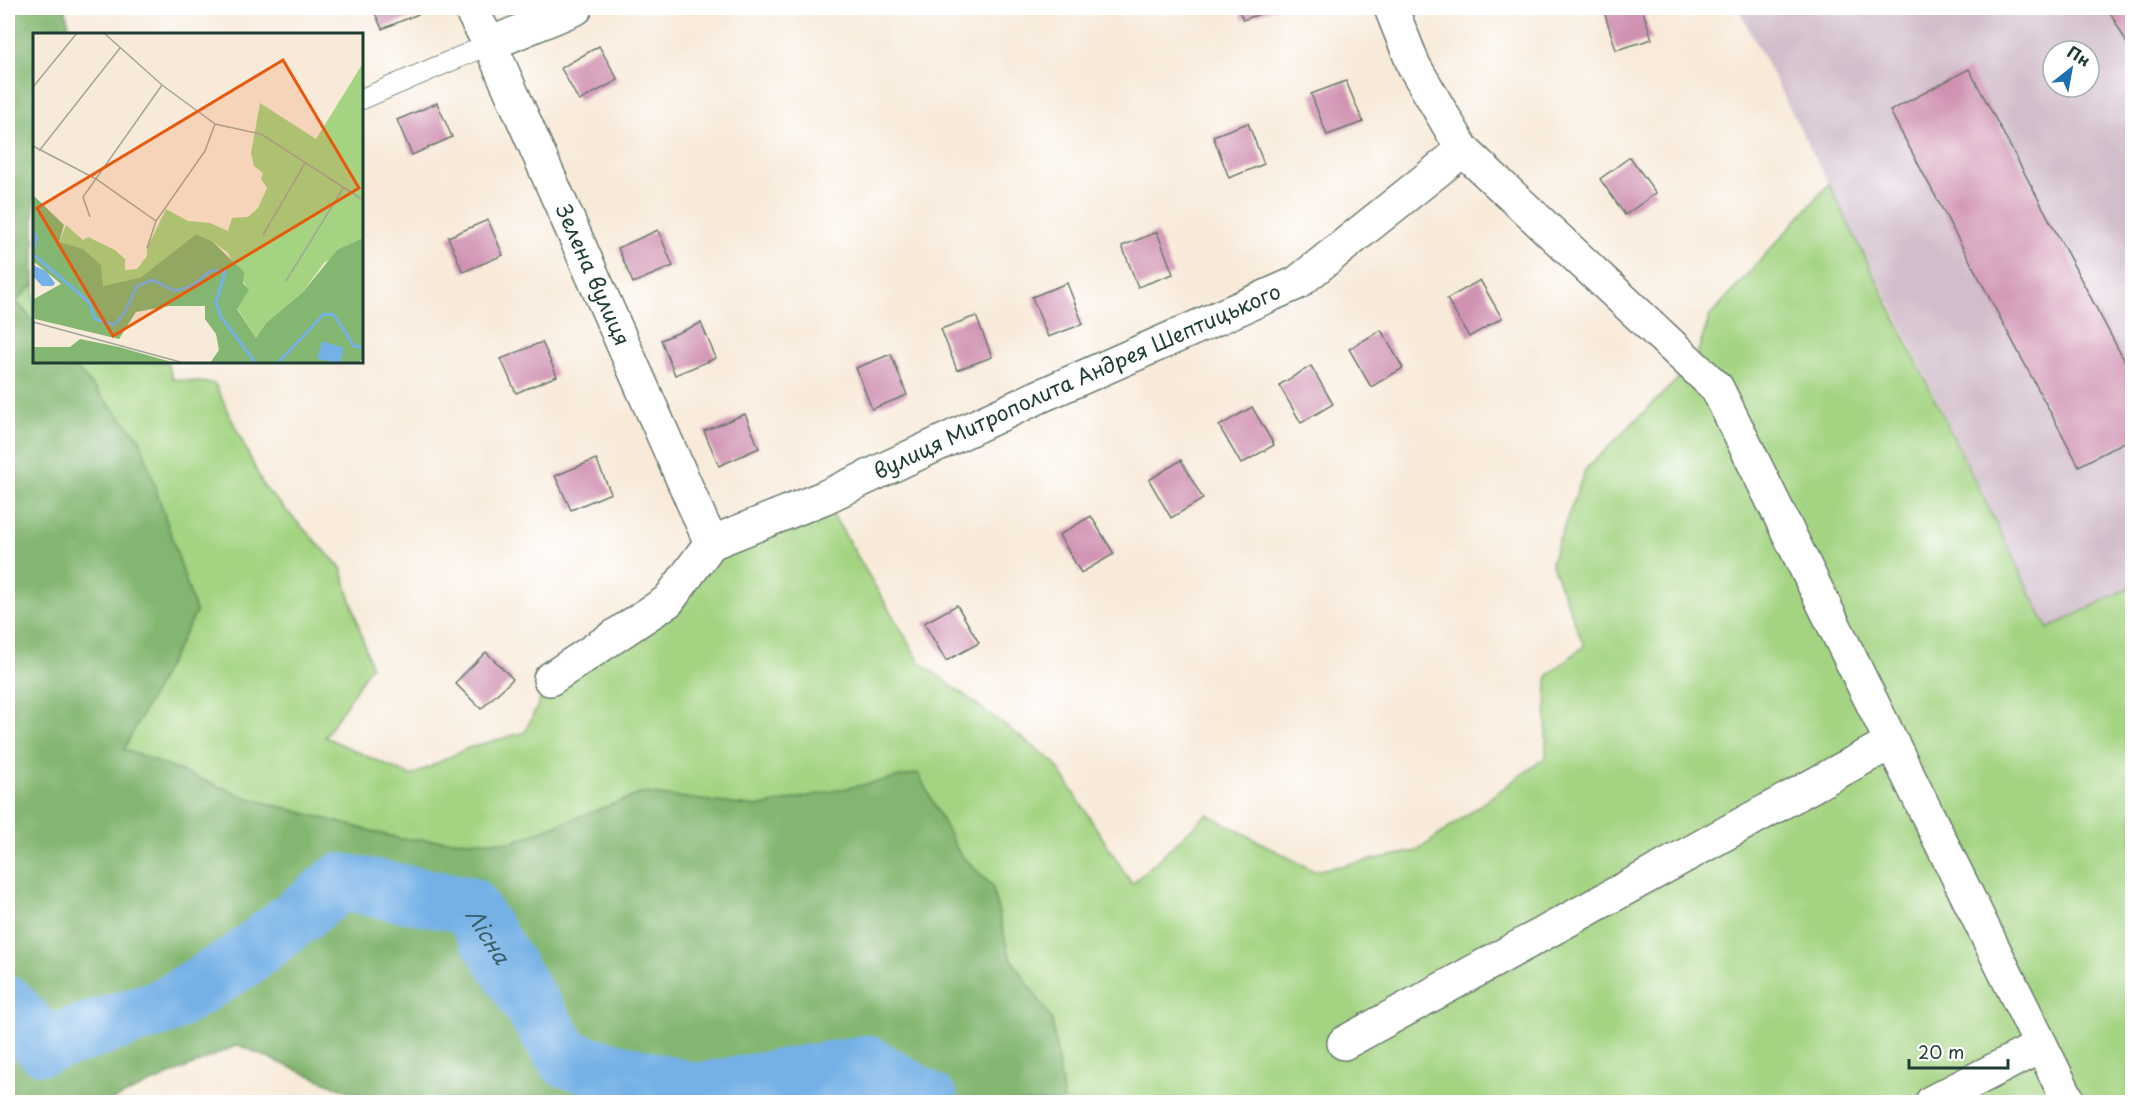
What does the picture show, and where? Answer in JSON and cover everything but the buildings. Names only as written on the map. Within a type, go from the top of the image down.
[{"type":"street","name":"Зелена вулиця","points":[[470,8],[490,44],[711,543]]},
{"type":"street","points":[[490,44],[576,8]]},
{"type":"street","points":[[1391,8],[1414,66],[1463,150],[1717,388],[2069,1102]]},
{"type":"street","name":"вулиця Митрополита Андрея Шептицького","points":[[711,543],[823,498],[1038,397],[1297,283],[1463,150]]},
{"type":"street","points":[[550,679],[668,601],[711,543]]},
{"type":"street","points":[[1344,1043],[1892,742]]},
{"type":"street","points":[[1932,1102],[2041,1046]]},
{"type":"lane","points":[[363,99],[490,44]]},
{"type":"shaded area","points":[[1738,8],[2132,8],[2132,586],[2048,629],[1896,315]]},
{"type":"green space","points":[[8,8],[65,8],[71,33],[33,33],[33,285],[16,301],[33,321],[33,363],[72,363],[140,439],[196,612],[124,749],[251,799],[401,839],[512,842],[643,793],[757,807],[918,773],[959,853],[992,886],[1009,955],[1052,1020],[1064,1102],[380,1102],[342,1089],[238,1045],[108,1102],[8,1102]]},
{"type":"green space","points":[[1829,184],[2048,629],[2132,586],[2132,1102],[1064,1102],[1052,1020],[1009,955],[992,886],[959,853],[918,774],[757,807],[643,793],[512,842],[401,839],[251,799],[124,749],[196,612],[72,363],[167,363],[173,379],[215,384],[264,487],[341,568],[371,666],[325,737],[411,776],[468,748],[525,732],[550,679],[668,601],[711,543],[823,498],[920,662],[1054,762],[1132,884],[1207,814],[1314,871],[1417,851],[1546,757],[1547,676],[1584,646],[1551,562],[1585,470],[1694,363],[1710,316]]},
{"type":"green space","points":[[33,285],[33,321],[16,301]]},
{"type":"waterway","name":"Лісна","points":[[8,1005],[43,1046],[166,1006],[239,962],[341,882],[468,905],[566,1059],[696,1092],[866,1064],[930,1102]]}]
